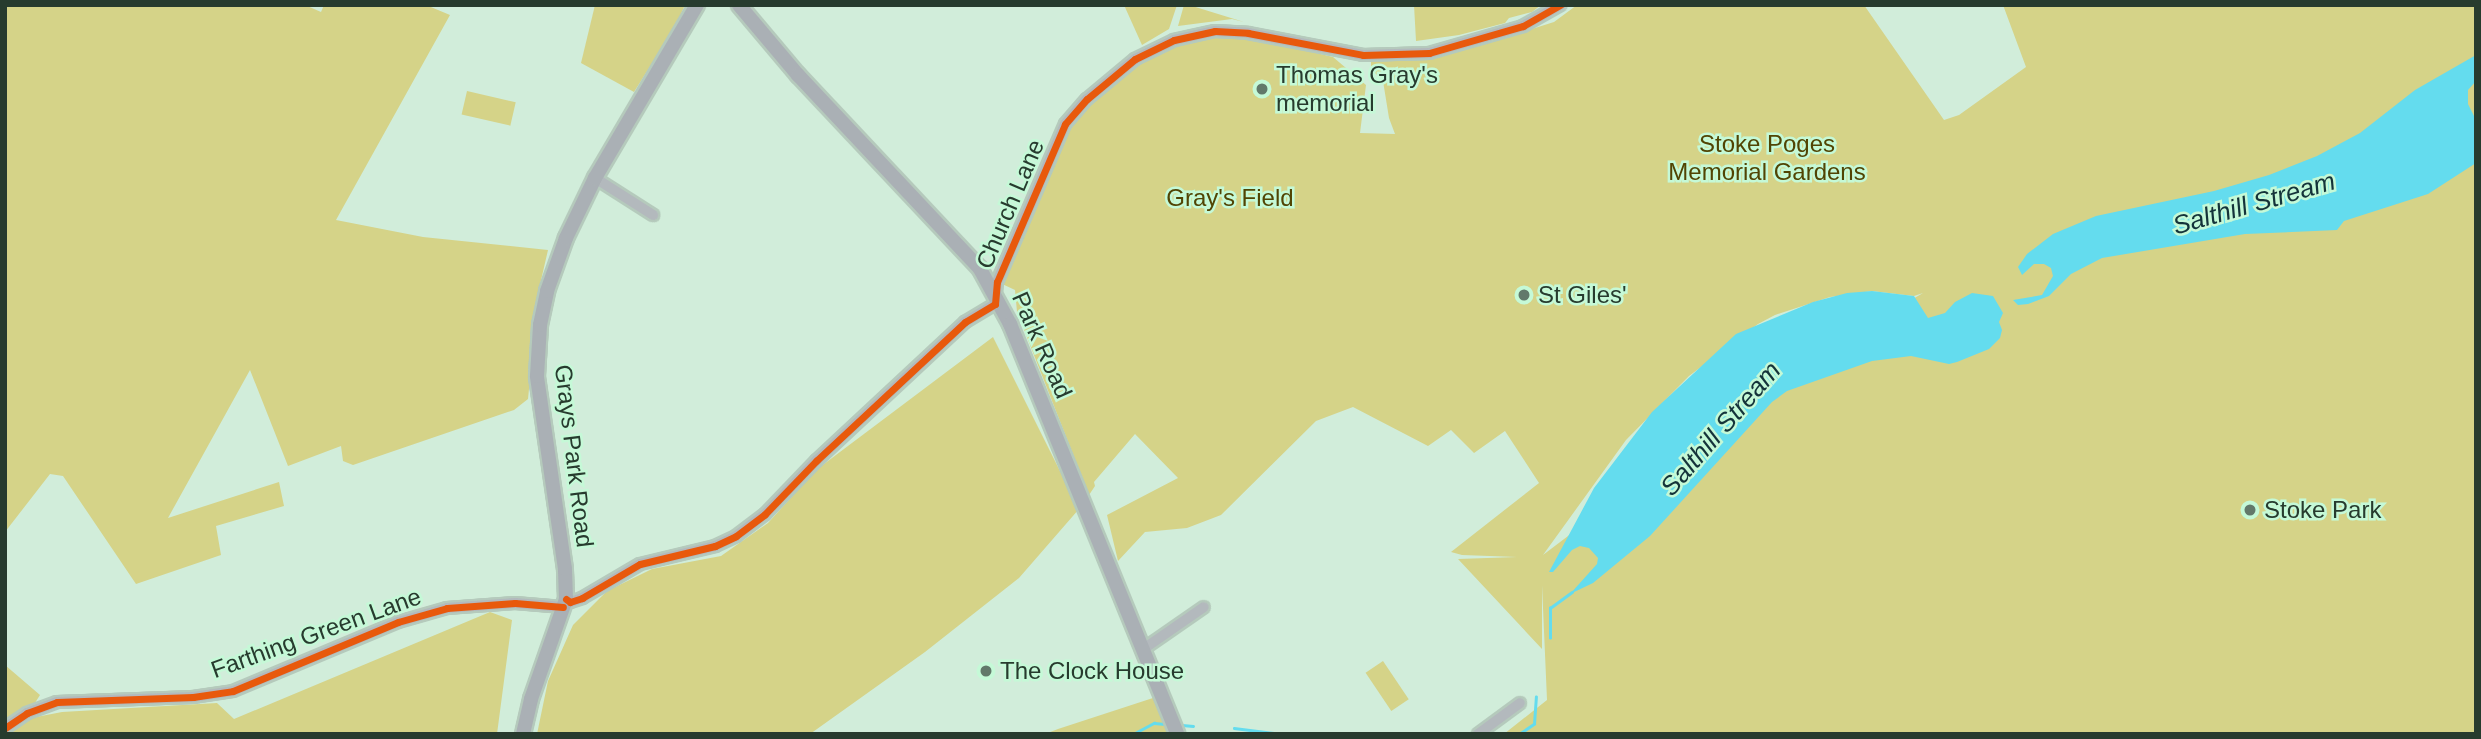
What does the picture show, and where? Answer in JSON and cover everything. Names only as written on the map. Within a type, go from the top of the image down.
[{"type":"main road","name":"Grays Park Road","points":[[523,734],[531,699],[565,603],[565,569],[537,376],[540,325],[547,291],[566,238],[595,178],[697,5]]},
{"type":"main road","name":"Park Road","points":[[739,5],[798,75],[980,269],[996,298],[1084,500],[1177,734]]},
{"type":"street","name":"Church Lane","points":[[565,603],[582,598],[640,564],[715,546],[736,536],[765,514],[816,461],[965,323],[995,304],[997,282],[1065,124],[1087,99],[1135,59],[1174,40],[1215,31],[1248,33],[1363,55],[1429,53],[1523,26],[1560,5]]},
{"type":"street","points":[[595,178],[653,215]]},
{"type":"street","name":"Farthing Green Lane","points":[[5,728],[27,713],[57,702],[193,697],[233,691],[398,622],[447,608],[515,603],[565,603]]},
{"type":"street","points":[[1142,650],[1203,607]]},
{"type":"street","points":[[1478,734],[1520,704]]},
{"type":"green space","points":[[5,5],[305,5],[321,12],[324,5],[426,5],[450,15],[336,220],[423,237],[548,250],[539,289],[528,399],[514,410],[353,465],[343,461],[341,446],[288,466],[250,370],[168,518],[279,482],[284,506],[216,526],[221,555],[136,584],[63,476],[50,474],[5,532]]},
{"type":"green space","points":[[595,5],[685,5],[675,27],[634,92],[581,63]]},
{"type":"green space","points":[[1124,5],[1177,5],[1169,29],[1142,45]]},
{"type":"green space","points":[[1184,5],[1244,22],[1232,19],[1178,26]]},
{"type":"green space","points":[[1414,5],[1541,5],[1532,12],[1509,18],[1505,23],[1459,35],[1416,41]]},
{"type":"green space","points":[[1577,5],[1864,5],[1944,120],[1959,115],[2026,67],[2003,5],[2476,5],[2476,734],[1504,734],[1547,700],[1542,585],[1542,649],[1458,559],[1517,557],[1462,555],[1451,552],[1539,483],[1505,431],[1474,453],[1451,430],[1428,446],[1353,407],[1316,421],[1221,515],[1187,528],[1145,532],[1118,561],[1107,515],[1178,478],[1135,434],[1094,482],[1095,486],[1089,495],[1017,312],[1015,290],[1000,283],[1069,130],[1094,99],[1136,64],[1182,41],[1241,35],[1333,57],[1366,85],[1360,133],[1395,134],[1389,118],[1383,81],[1371,69],[1371,61],[1416,56],[1513,35],[1554,22]],"holes":[[[1872,291],[1914,296],[1923,293],[1767,385],[1543,555],[1626,440],[1689,376],[1758,324],[1775,315],[1830,297]]]},
{"type":"green space","points":[[467,91],[516,102],[510,126],[462,114]]},
{"type":"green space","points":[[993,337],[1079,509],[1019,578],[925,652],[810,734],[537,734],[548,681],[573,625],[607,591],[652,569],[721,556],[768,523],[816,470]]},
{"type":"green space","points":[[490,612],[512,620],[497,734],[5,733],[31,718],[62,712],[217,703],[234,719]]},
{"type":"green space","points":[[1383,661],[1409,699],[1391,711],[1366,673]]},
{"type":"green space","points":[[5,665],[40,695],[33,706],[15,714],[5,725]]},
{"type":"green space","points":[[1156,697],[1169,734],[1045,734],[1058,729]]},
{"type":"water","points":[[2476,55],[2476,81],[2468,90],[2468,104],[2476,120],[2476,163],[2428,194],[2344,221],[2337,230],[2245,234],[2102,258],[2071,274],[2049,296],[2028,304],[2018,305],[2013,300],[2042,295],[2053,276],[2051,268],[2044,264],[2034,264],[2022,275],[2018,267],[2027,254],[2053,234],[2096,216],[2214,191],[2269,175],[2317,156],[2360,133],[2415,90]]},
{"type":"water","points":[[1872,291],[1914,296],[1928,318],[1945,313],[1955,302],[1972,293],[1993,296],[2003,313],[1999,322],[2002,330],[2000,338],[1989,349],[1949,364],[1911,356],[1872,361],[1787,391],[1772,402],[1650,536],[1593,583],[1570,594],[1597,564],[1598,558],[1589,548],[1580,546],[1572,550],[1553,572],[1549,572],[1594,488],[1652,412],[1736,334],[1813,302],[1847,293]]},
{"type":"waterway","name":"Salthill Stream","points":[[1550,638],[1550,608],[1572,592]]},
{"type":"waterway","name":"Salthill Stream","points":[[1519,734],[1534,724],[1536,697]]},
{"type":"waterway","name":"Salthill Stream","points":[[1133,734],[1154,723],[1165,724]]},
{"type":"waterway","name":"Salthill Stream","points":[[1182,725],[1193,726]]},
{"type":"waterway","name":"Salthill Stream","points":[[1234,728],[1283,734]]},
{"type":"cycle path","points":[[566,599],[570,602],[582,598],[640,564],[715,546],[736,536],[765,514],[816,461],[965,322],[995,304],[997,282],[1065,124],[1087,99],[1135,59],[1174,40],[1215,31],[1248,33],[1363,55],[1429,53],[1523,26],[1560,5]]},
{"type":"cycle path","points":[[5,728],[27,713],[57,702],[193,697],[233,691],[398,622],[447,608],[515,603],[563,607]]},
{"type":"place","name":"Thomas Gray's memorial","points":[[1262,89]]},
{"type":"place","name":"St Giles'","points":[[1524,295]]},
{"type":"place","name":"Stoke Park","points":[[2250,510]]},
{"type":"place","name":"The Clock House","points":[[986,671]]},
{"type":"park label","name":"Stoke Poges Memorial Gardens","points":[[1767,158]]},
{"type":"park label","name":"Gray's Field","points":[[1230,198]]}]
